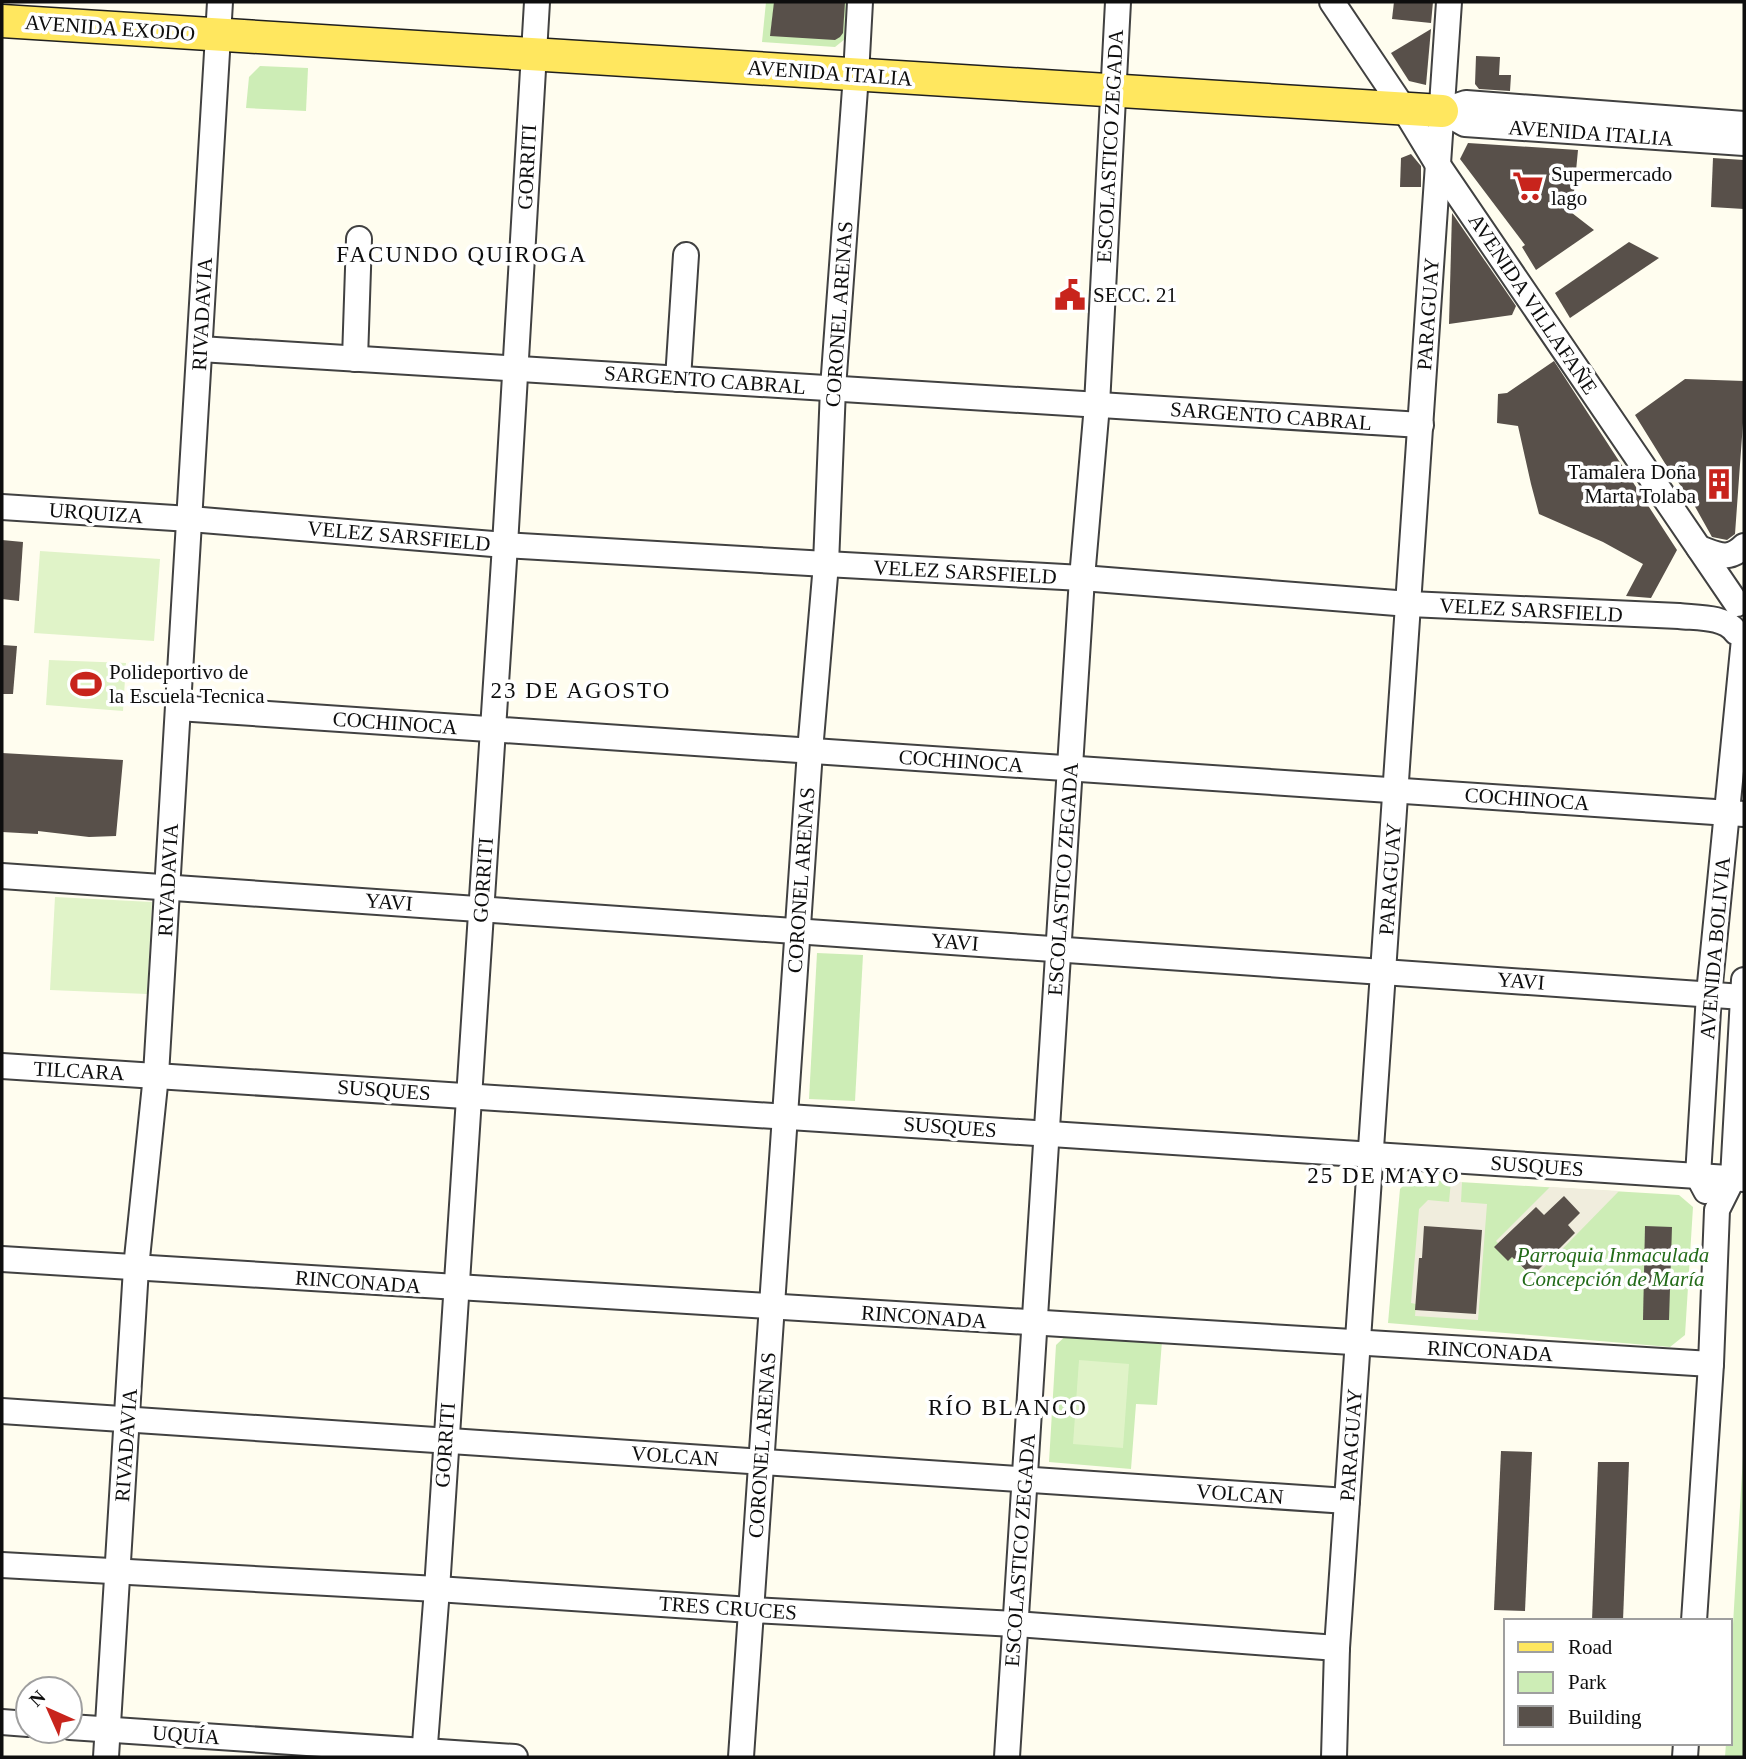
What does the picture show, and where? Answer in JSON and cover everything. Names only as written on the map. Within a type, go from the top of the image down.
[{"type":"main road","name":"AVENIDA EXODO","points":[[2,21],[218,35]]},
{"type":"main road","name":"AVENIDA ITALIA","points":[[218,35],[1442,111]]},
{"type":"street","name":"RIVADAVIA","points":[[106,1757],[136,1268],[156,1075],[220,2]]},
{"type":"street","name":"GORRITI","points":[[425,1754],[505,545],[537,2]]},
{"type":"street","name":"CORONEL ARENAS","points":[[741,1757],[810,751],[826,564],[833,388],[860,2]]},
{"type":"street","name":"ESCOLASTICO ZEGADA","points":[[1007,1757],[1082,578],[1097,405],[1118,2]]},
{"type":"street","name":"AVENIDA VILLAFAÑE","points":[[1332,2],[1438,165],[1699,548],[1741,601]]},
{"type":"street","name":"PARAGUAY","points":[[1334,1757],[1337,1648],[1449,2]]},
{"type":"street","name":"AVENIDA ITALIA","points":[[1442,111],[1466,103],[1744,124]]},
{"type":"street","name":"AVENIDA ITALIA","points":[[1442,111],[1465,124],[1744,143]]},
{"type":"street","points":[[355,359],[359,239]]},
{"type":"street","points":[[678,379],[686,255]]},
{"type":"street","name":"SARGENTO CABRAL","points":[[200,349],[1421,425]]},
{"type":"street","name":"URQUIZA","points":[[2,507],[190,519]]},
{"type":"street","name":"VELEZ SARSFIELD","points":[[190,519],[505,545],[1082,578],[1409,604],[1679,616],[1723,623],[1733,628],[1741,637]]},
{"type":"street","points":[[1699,548],[1727,556],[1744,547]]},
{"type":"street","points":[[1679,616],[1705,605],[1711,598],[1711,578],[1699,548]]},
{"type":"street","name":"AVENIDA BOLIVIA","points":[[1698,1176],[1709,994],[1736,813],[1741,637],[1733,623],[1733,613],[1741,601]]},
{"type":"street","name":"COCHINOCA","points":[[178,708],[1736,813]]},
{"type":"street","name":"YAVI","points":[[2,876],[1709,994],[1743,988]]},
{"type":"street","name":"AVENIDA BOLIVIA","points":[[1694,1619],[1711,1364],[1717,1210],[1739,1179],[1743,988]]},
{"type":"street","name":"TILCARA","points":[[2,1066],[156,1075]]},
{"type":"street","name":"SUSQUES","points":[[156,1075],[1739,1179]]},
{"type":"street","points":[[1698,1176],[1717,1210]]},
{"type":"street","name":"RINCONADA","points":[[2,1259],[1711,1364]]},
{"type":"street","name":"VOLCAN","points":[[2,1411],[1347,1501]]},
{"type":"street","name":"TRES CRUCES","points":[[2,1565],[437,1589],[751,1610],[1015,1623],[1337,1648]]},
{"type":"street","name":"UQUÍA","points":[[84,1728],[425,1754],[515,1757]]},
{"type":"green space","points":[[766,2],[853,2],[850,35],[835,47],[762,42]]},
{"type":"green space","points":[[260,66],[308,68],[306,111],[246,108],[249,77]]},
{"type":"green space","points":[[40,551],[160,559],[154,641],[34,633]]},
{"type":"green space","name":"Polideportivo de la Escuela Tecnica","points":[[49,660],[126,663],[123,711],[46,705]]},
{"type":"green space","points":[[55,897],[152,902],[147,994],[50,990]]},
{"type":"green space","points":[[817,953],[863,955],[855,1101],[809,1099]]},
{"type":"green space","name":"Parroquia Inmaculada Concepción de María","points":[[1410,1179],[1679,1195],[1693,1207],[1685,1335],[1670,1347],[1388,1323],[1400,1189]]},
{"type":"green space","points":[[1071,1331],[1162,1341],[1157,1405],[1136,1404],[1131,1469],[1049,1462],[1056,1345]]},
{"type":"green space","points":[[1079,1360],[1129,1364],[1123,1448],[1073,1444]]},
{"type":"green space","points":[[1744,1439],[1744,1757],[1725,1757],[1726,1745],[1732,1745],[1732,1641]]},
{"type":"shaded area","points":[[1451,1181],[1462,1182],[1461,1202],[1487,1204],[1478,1320],[1415,1316],[1416,1304],[1411,1303],[1419,1209],[1428,1200],[1449,1202]]},
{"type":"shaded area","points":[[1550,1187],[1619,1191],[1533,1279],[1496,1241]]},
{"type":"building","points":[[774,2],[845,2],[843,33],[835,40],[770,36]]},
{"type":"building","points":[[1394,2],[1433,2],[1431,23],[1392,19]]},
{"type":"building","points":[[1431,29],[1426,85],[1409,81],[1391,53]]},
{"type":"building","points":[[1476,56],[1500,57],[1499,75],[1511,75],[1510,91],[1479,89],[1475,84]]},
{"type":"building","name":"Supermercado lago","points":[[1468,143],[1578,150],[1572,213],[1594,230],[1536,270],[1522,247],[1525,245],[1460,159]]},
{"type":"building","points":[[1411,154],[1421,166],[1421,187],[1400,187],[1401,158]]},
{"type":"building","points":[[1713,158],[1744,160],[1744,209],[1711,207]]},
{"type":"building","points":[[1452,213],[1516,306],[1512,315],[1449,324]]},
{"type":"building","points":[[1629,242],[1659,258],[1570,318],[1555,293]]},
{"type":"building","points":[[1554,361],[1677,550],[1651,598],[1626,596],[1643,564],[1603,542],[1539,514],[1518,426],[1497,423],[1498,394],[1507,393]]},
{"type":"building","points":[[1685,379],[1744,381],[1735,534],[1727,540],[1712,537],[1635,415]]},
{"type":"building","points":[[2,540],[23,542],[19,601],[2,599]]},
{"type":"building","points":[[2,645],[17,646],[13,694],[2,694]]},
{"type":"building","points":[[2,753],[123,760],[116,836],[89,837],[38,831],[38,834],[2,832]]},
{"type":"building","points":[[1564,1196],[1580,1213],[1568,1225],[1575,1233],[1532,1276],[1512,1257],[1508,1261],[1494,1247],[1536,1207],[1544,1215]]},
{"type":"building","points":[[1424,1226],[1482,1230],[1476,1314],[1415,1310]]},
{"type":"building","points":[[1645,1226],[1672,1227],[1669,1320],[1643,1320]]},
{"type":"building","points":[[1501,1451],[1532,1452],[1525,1611],[1494,1610]]},
{"type":"building","points":[[1598,1462],[1629,1462],[1623,1619],[1592,1619]]},
{"type":"place","name":"Supermercado lago","points":[[1528,186]]},
{"type":"place","name":"SECC. 21","points":[[1070,295]]},
{"type":"place","name":"Tamalera Doña Marta Tolaba","points":[[1719,484]]},
{"type":"place","name":"Polideportivo de la Escuela Tecnica","points":[[86,684]]},
{"type":"district","name":"FACUNDO QUIROGA","points":[[462,254]]},
{"type":"district","name":"23 DE AGOSTO","points":[[581,690]]},
{"type":"district","name":"25 DE MAYO","points":[[1384,1175]]},
{"type":"district","name":"RÍO BLANCO","points":[[1008,1407]]}]
